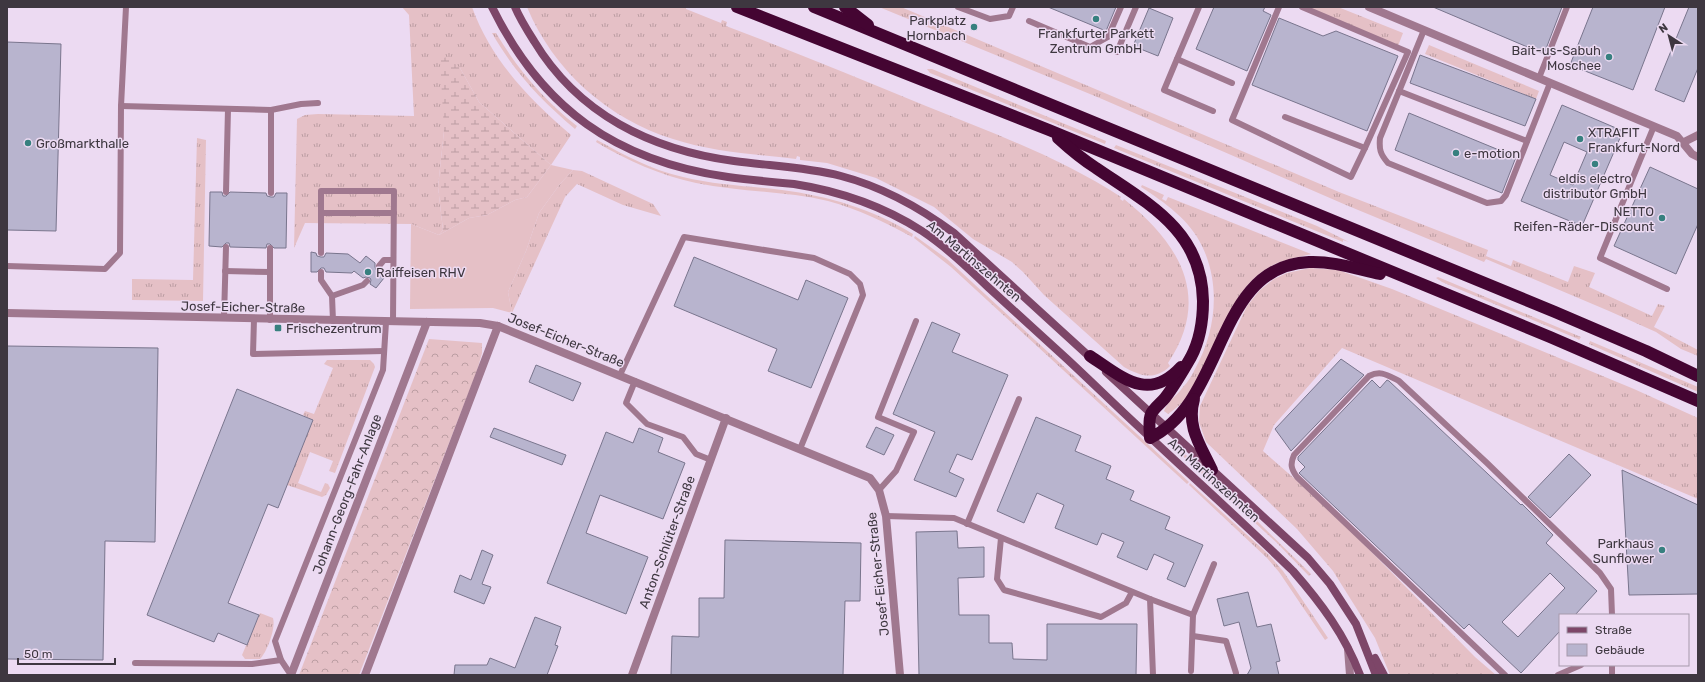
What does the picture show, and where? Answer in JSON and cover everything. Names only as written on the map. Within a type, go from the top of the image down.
[{"type":"highway","points":[[737,7],[1049,130],[1550,337],[1698,401]]},
{"type":"highway","points":[[814,7],[1555,312],[1698,376]]},
{"type":"highway","points":[[845,7],[878,33]]},
{"type":"highway","points":[[1049,130],[1096,168],[1148,202],[1176,230],[1187,244],[1199,269],[1203,297],[1203,315],[1193,354],[1182,374],[1151,414],[1149,425],[1150,438],[1167,428],[1183,412],[1196,394],[1238,308],[1255,286],[1277,270],[1291,265],[1308,262],[1325,262],[1412,281]]},
{"type":"highway","points":[[1090,356],[1131,382],[1148,386],[1172,376],[1193,354]]},
{"type":"highway","points":[[1196,394],[1192,407],[1192,426],[1212,470]]},
{"type":"main road","name":"Am Martinszehnten","points":[[492,7],[510,42],[540,83],[574,114],[595,130],[623,146],[660,162],[692,171],[796,185],[832,192],[876,206],[902,219],[941,245],[1122,410],[1150,438],[1264,542],[1293,571],[1328,614],[1348,648],[1360,675]]},
{"type":"main road","name":"Am Martinszehnten","points":[[516,7],[520,18],[547,62],[575,92],[611,120],[637,134],[683,152],[734,161],[789,167],[841,176],[887,192],[933,218],[954,233],[1090,356],[1308,558],[1347,609],[1362,634],[1376,675]]},
{"type":"main road","points":[[1362,634],[1384,675]]},
{"type":"street","points":[[1369,7],[1677,136],[1684,142],[1692,154],[1698,157]]},
{"type":"street","points":[[1684,142],[1698,135]]},
{"type":"street","name":"Josef-Eicher-Straße","points":[[7,313],[254,320],[480,323],[498,326],[635,381],[870,478],[879,490],[886,516],[900,675]]},
{"type":"street","name":"Johann-Georg-Fahr-Anlage","points":[[291,675],[426,322]]},
{"type":"street","points":[[366,675],[498,326]]},
{"type":"street","name":"Anton-Schlüter-Straße","points":[[632,675],[726,418]]},
{"type":"street","points":[[1348,648],[1350,675]]},
{"type":"lane","points":[[7,266],[105,269],[120,253],[121,106],[126,7]]},
{"type":"lane","points":[[958,7],[990,19],[1009,16],[1013,7]]},
{"type":"lane","points":[[1029,21],[1090,47],[1108,37],[1121,7]]},
{"type":"lane","points":[[1117,52],[1136,7]]},
{"type":"lane","points":[[1198,7],[1164,90],[1213,112]]},
{"type":"lane","points":[[1279,7],[1232,120],[1351,177],[1408,52],[1302,7]]},
{"type":"lane","points":[[1539,78],[1567,7]]},
{"type":"lane","points":[[1424,30],[1380,138],[1379,147],[1381,156],[1388,162],[1487,203],[1501,201],[1506,195],[1550,83]]},
{"type":"lane","points":[[1177,59],[1232,83]]},
{"type":"lane","points":[[1399,91],[1527,141]]},
{"type":"lane","points":[[121,106],[271,110],[301,104],[318,104]]},
{"type":"lane","points":[[226,192],[228,109]]},
{"type":"lane","points":[[270,193],[271,110]]},
{"type":"lane","points":[[1285,117],[1365,148]]},
{"type":"lane","points":[[1654,126],[1600,258],[1667,289]]},
{"type":"lane","points":[[291,675],[281,660],[275,641],[383,370],[384,351],[390,322],[394,191],[321,191],[321,253]]},
{"type":"lane","points":[[321,213],[394,213]]},
{"type":"lane","points":[[620,375],[684,237],[814,258],[850,274],[860,284],[863,295],[800,449]]},
{"type":"lane","points":[[224,318],[226,247]]},
{"type":"lane","points":[[270,248],[270,320]]},
{"type":"lane","points":[[379,266],[384,260],[393,260]]},
{"type":"lane","points":[[225,271],[270,272]]},
{"type":"lane","points":[[321,272],[321,280],[332,296],[333,321]]},
{"type":"lane","points":[[332,296],[363,286],[367,281]]},
{"type":"lane","points":[[254,320],[253,354],[384,351]]},
{"type":"lane","points":[[879,490],[896,471],[914,432],[878,417],[916,321]]},
{"type":"lane","points":[[1505,675],[1297,477],[1292,470],[1291,465],[1294,455],[1369,376],[1376,373],[1382,373],[1399,381],[1590,562],[1611,589],[1612,614]]},
{"type":"lane","points":[[635,381],[626,402],[647,424],[683,437],[696,454],[710,460]]},
{"type":"lane","points":[[966,524],[1019,399]]},
{"type":"lane","points":[[886,516],[954,518],[1132,592],[1194,615]]},
{"type":"lane","points":[[1001,538],[997,579],[1004,590],[1101,617],[1126,603],[1132,592]]},
{"type":"lane","points":[[1191,671],[1194,615],[1214,564]]},
{"type":"lane","points":[[1150,599],[1153,675]]},
{"type":"lane","points":[[1193,636],[1226,641],[1236,673]]},
{"type":"lane","points":[[135,663],[252,664],[281,660]]},
{"type":"lane","points":[[1558,675],[1579,666]]},
{"type":"green space","points":[[402,7],[472,7],[490,44],[513,77],[540,107],[571,135],[551,165],[479,102],[460,68],[444,131],[438,187],[443,230],[439,235],[411,224],[305,223],[294,248],[297,119],[305,115],[318,114],[414,116],[409,15]]},
{"type":"green space","points":[[527,7],[686,7],[686,9],[721,23],[722,20],[727,22],[726,26],[1001,136],[1075,170],[1121,197],[1120,199],[1123,201],[1124,199],[1144,216],[1161,234],[1174,253],[1184,273],[1188,294],[1188,316],[1181,339],[1168,363],[1170,366],[1159,374],[1147,376],[1136,373],[1124,367],[1044,295],[1012,262],[973,239],[934,207],[876,178],[827,163],[800,160],[800,157],[797,156],[796,159],[703,147],[673,139],[626,119],[585,89],[567,71],[538,30]]},
{"type":"green space","points":[[879,7],[901,7],[1339,192],[1488,250],[1486,256],[1511,266],[1513,260],[1568,282],[1574,266],[1595,273],[1589,287],[1652,316],[1658,304],[1665,306],[1654,327],[1698,350],[1698,356],[1681,349],[1656,332],[1609,311],[1486,259],[1484,262],[1346,205],[1102,99]]},
{"type":"green space","points":[[1302,7],[1338,7],[1403,33],[1398,46]]},
{"type":"green space","points":[[492,33],[496,33],[504,47],[532,84],[577,126],[575,129],[529,85],[519,73]]},
{"type":"green space","points":[[1429,45],[1539,91],[1536,99],[1425,54]]},
{"type":"green space","points":[[447,57],[460,68],[479,102],[551,165],[527,197],[515,200],[487,215],[469,218],[439,235],[443,230],[438,187],[444,131],[440,59]]},
{"type":"green space","points":[[927,69],[932,69],[1106,141],[1105,144],[930,73]]},
{"type":"green space","points":[[197,138],[206,140],[203,301],[132,300],[132,279],[193,280]]},
{"type":"green space","points":[[597,140],[638,162],[672,174],[707,182],[782,190],[833,200],[882,217],[913,234],[912,237],[871,216],[828,201],[795,195],[713,186],[683,180],[644,167],[596,142]]},
{"type":"green space","points":[[1116,145],[1317,226],[1349,242],[1343,240],[1343,242],[1114,148]]},
{"type":"green space","points":[[551,165],[573,170],[560,184],[539,213],[526,251],[508,292],[512,313],[493,308],[410,309],[411,224],[439,235],[469,218],[487,215],[515,200],[527,197]]},
{"type":"green space","points":[[573,170],[582,171],[653,204],[661,216],[623,205],[577,184],[565,197],[512,313],[508,292],[526,251],[539,213],[560,184]]},
{"type":"green space","points":[[1142,185],[1164,195],[1162,199],[1166,201],[1168,197],[1311,254],[1273,265],[1250,282],[1237,300],[1226,320],[1197,383],[1184,400],[1168,414],[1164,411],[1166,407],[1190,378],[1208,340],[1214,308],[1214,292],[1208,261],[1202,246],[1191,228],[1176,212],[1141,187]]},
{"type":"green space","points":[[915,236],[947,259],[1189,482],[1187,484],[951,267],[914,238]]},
{"type":"green space","points":[[1310,268],[1338,270],[1392,289],[1634,389],[1698,418],[1698,499],[1342,348],[1274,425],[1263,451],[1328,508],[1475,657],[1496,675],[1390,675],[1375,638],[1333,571],[1297,529],[1206,442],[1199,422],[1200,406],[1247,306],[1260,290],[1274,279],[1287,273]]},
{"type":"green space","points":[[1438,277],[1581,337],[1579,340],[1442,282],[1436,278]]},
{"type":"green space","points":[[429,339],[482,343],[482,353],[477,371],[359,675],[299,675]]},
{"type":"green space","points":[[1590,341],[1698,387],[1698,392],[1589,344]]},
{"type":"green space","points":[[327,360],[370,360],[375,367],[335,473],[329,471],[333,461],[310,452],[298,483],[321,492],[325,483],[328,484],[330,488],[326,495],[322,497],[287,485],[312,420],[303,415],[305,411],[314,414],[333,368],[324,364]]},
{"type":"green space","points":[[1172,442],[1252,516],[1311,574],[1309,576],[1277,543],[1174,448],[1170,444]]},
{"type":"green space","points":[[1190,483],[1268,554],[1283,571],[1328,638],[1325,640],[1279,572],[1267,558],[1189,485]]},
{"type":"green space","points":[[260,613],[273,618],[274,622],[270,640],[263,656],[260,659],[245,659],[242,655]]},
{"type":"building","name":"Frankfurter Parkett Zentrum GmbH","points":[[1048,7],[1116,7],[1106,31]]},
{"type":"building","points":[[1214,7],[1265,7],[1263,11],[1271,15],[1247,71],[1196,49]]},
{"type":"building","points":[[1433,7],[1562,7],[1544,54]]},
{"type":"building","name":"Bait-us-Sabuh Moschee","points":[[1593,7],[1665,7],[1633,90],[1570,65]]},
{"type":"building","points":[[1689,7],[1698,7],[1698,68],[1684,102],[1655,90]]},
{"type":"building","points":[[1149,8],[1173,18],[1158,56],[1133,46]]},
{"type":"building","points":[[1279,18],[1323,36],[1336,31],[1398,56],[1367,131],[1252,85]]},
{"type":"building","name":"Großmarkthalle","points":[[7,42],[61,44],[56,231],[7,230]]},
{"type":"building","points":[[1420,55],[1536,99],[1525,126],[1410,83]]},
{"type":"building","name":"eldis electro distributor GmbH","points":[[1562,105],[1623,131],[1582,226],[1521,201]],"holes":[[[1564,142],[1587,152],[1573,185],[1550,175]]]},
{"type":"building","name":"e-motion","points":[[1409,113],[1516,157],[1502,193],[1395,150]]},
{"type":"building","points":[[1650,167],[1698,189],[1698,224],[1676,274],[1614,246]]},
{"type":"building","points":[[210,192],[222,192],[223,196],[226,196],[230,192],[266,193],[267,196],[271,197],[274,197],[276,193],[287,193],[286,248],[274,248],[270,244],[267,244],[266,248],[230,247],[229,243],[226,243],[222,247],[209,246]]},
{"type":"building","points":[[311,252],[316,253],[317,256],[321,257],[324,257],[326,253],[348,254],[360,263],[366,256],[375,263],[376,270],[382,269],[388,273],[376,288],[370,284],[370,278],[363,278],[354,271],[352,273],[326,272],[324,268],[321,268],[317,272],[311,272]]},
{"type":"building","points":[[694,257],[798,300],[806,280],[848,298],[811,388],[768,371],[777,349],[674,306]]},
{"type":"building","points":[[932,322],[960,334],[952,352],[1008,375],[972,460],[957,454],[949,472],[964,479],[956,497],[914,480],[935,432],[893,414]]},
{"type":"building","points":[[7,346],[158,348],[155,542],[105,541],[103,660],[7,659]]},
{"type":"building","points":[[1341,359],[1364,375],[1291,451],[1275,429]]},
{"type":"building","points":[[536,365],[581,383],[573,401],[529,382]]},
{"type":"building","points":[[1372,380],[1380,388],[1387,380],[1521,505],[1522,504],[1553,535],[1546,543],[1597,591],[1576,614],[1559,614],[1559,632],[1521,673],[1469,624],[1464,629],[1299,473],[1305,467],[1298,460],[1298,457]],"holes":[[[1550,573],[1565,588],[1518,637],[1502,622]]]},
{"type":"building","points":[[237,389],[313,420],[278,508],[268,504],[228,603],[259,615],[247,645],[218,633],[214,642],[147,615]]},
{"type":"building","points":[[1036,417],[1081,436],[1075,451],[1111,466],[1106,479],[1134,491],[1130,500],[1170,517],[1165,529],[1203,545],[1185,587],[1167,579],[1174,563],[1154,554],[1147,570],[1117,557],[1124,542],[1102,533],[1097,545],[1055,528],[1064,505],[1037,493],[1024,523],[997,511]]},
{"type":"building","points":[[876,427],[894,435],[884,455],[866,447]]},
{"type":"building","points":[[494,428],[566,455],[562,465],[490,437]]},
{"type":"building","points":[[639,428],[663,438],[658,452],[685,463],[663,519],[600,495],[586,533],[648,557],[626,614],[547,583],[606,432],[633,443]]},
{"type":"building","points":[[1569,454],[1591,475],[1550,518],[1528,497]]},
{"type":"building","name":"Parkhaus Sunflower","points":[[1622,470],[1698,505],[1698,594],[1629,595]]},
{"type":"building","points":[[957,531],[958,548],[984,547],[984,577],[958,578],[959,615],[989,615],[989,643],[1012,643],[1013,659],[1047,660],[1047,624],[1137,624],[1136,675],[919,675],[916,532]]},
{"type":"building","points":[[725,540],[861,543],[860,601],[845,601],[843,675],[671,675],[672,636],[699,637],[699,598],[724,598]]},
{"type":"building","points":[[482,550],[493,555],[482,584],[491,587],[484,604],[454,592],[460,575],[471,580]]},
{"type":"building","points":[[1248,592],[1257,627],[1271,624],[1280,661],[1276,662],[1279,675],[1247,675],[1251,668],[1239,622],[1224,626],[1217,599]]},
{"type":"building","points":[[535,617],[561,627],[555,645],[558,646],[547,675],[454,675],[455,665],[487,665],[490,658],[515,668]]},
{"type":"place","name":"Frankfurter Parkett Zentrum GmbH","points":[[1096,19]]},
{"type":"place","name":"Parkplatz Hornbach","points":[[974,27]]},
{"type":"place","name":"Bait-us-Sabuh Moschee","points":[[1609,57]]},
{"type":"place","name":"XTRAFIT Frankfurt-Nord","points":[[1580,139]]},
{"type":"place","name":"Großmarkthalle","points":[[28,143]]},
{"type":"place","name":"e-motion","points":[[1456,153]]},
{"type":"place","name":"eldis electro distributor GmbH","points":[[1595,164]]},
{"type":"place","name":"NETTO Reifen-Räder-Discount","points":[[1662,218]]},
{"type":"place","name":"Raiffeisen RHV","points":[[368,272]]},
{"type":"place","name":"Frischezentrum","points":[[278,328]]},
{"type":"place","name":"Parkhaus Sunflower","points":[[1662,550]]}]
